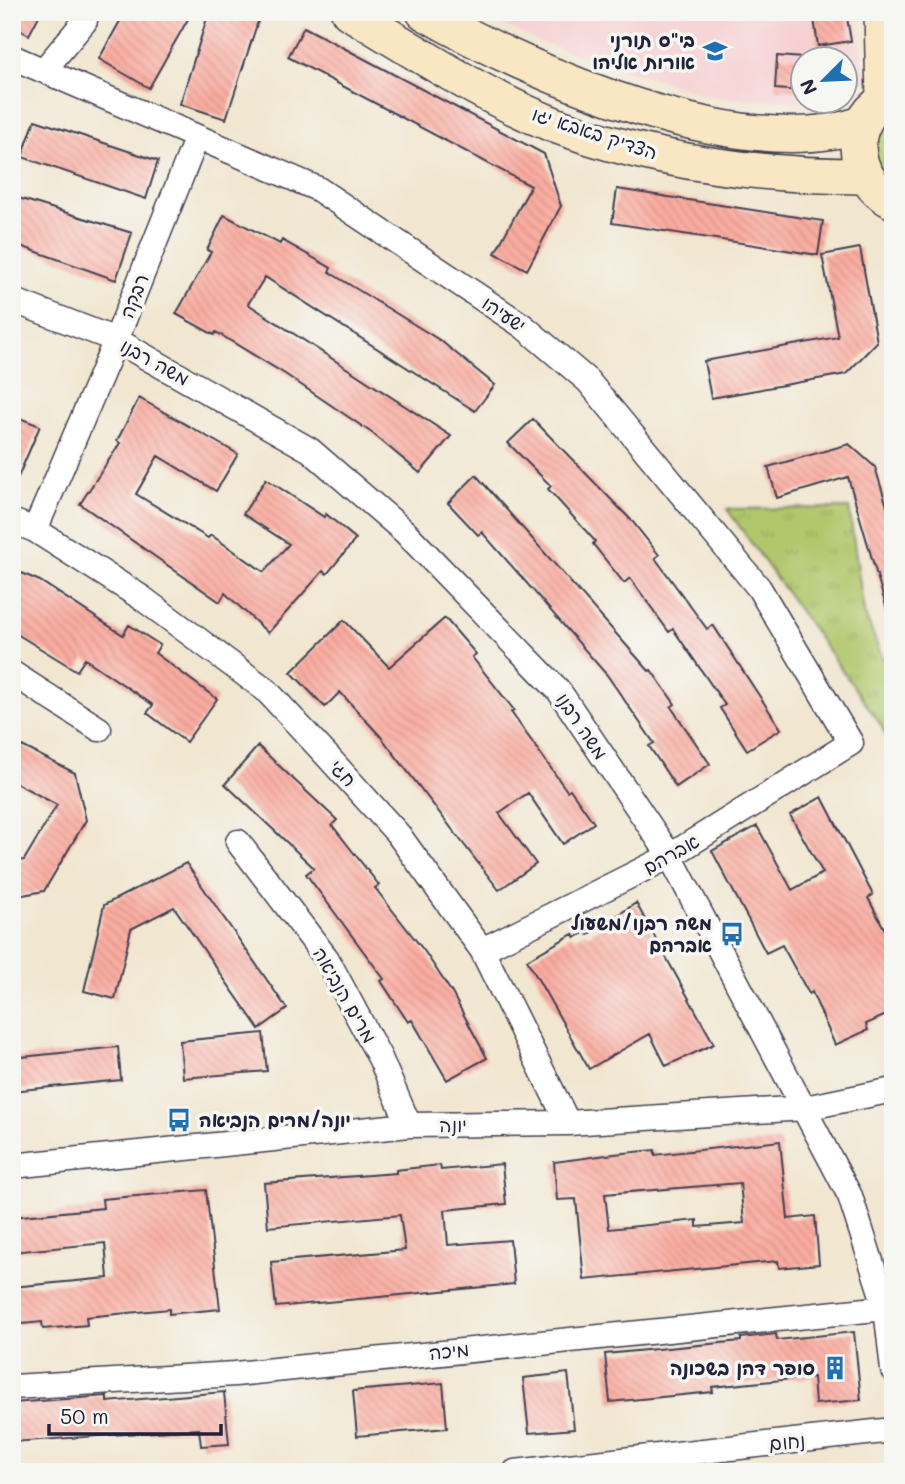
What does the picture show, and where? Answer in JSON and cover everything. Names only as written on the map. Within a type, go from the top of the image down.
[{"type":"main road","name":"הצדיק באבא יגו","points":[[349,12],[515,107],[560,127],[619,145],[680,159],[793,174],[864,176]]},
{"type":"main road","name":"הצדיק באבא יגו","points":[[424,12],[462,34],[553,76],[674,117],[763,134],[829,134],[879,107]]},
{"type":"main road","points":[[882,12],[879,107],[858,150],[864,176],[881,195],[893,201]]},
{"type":"street","points":[[44,70],[85,21]]},
{"type":"street","name":"ישעיהו","points":[[12,58],[317,190],[523,326],[587,381],[759,589],[851,743]]},
{"type":"street","name":"רבקה","points":[[24,526],[116,340],[197,137]]},
{"type":"street","name":"משה רבנו","points":[[12,300],[116,340],[310,450],[405,531],[559,691],[670,856],[806,1108],[850,1196],[886,1308],[893,1370]]},
{"type":"street","name":"חגי","points":[[24,526],[142,598],[266,690],[398,834],[482,950],[568,1123]]},
{"type":"street","points":[[12,673],[99,729]]},
{"type":"street","name":"אברהם","points":[[482,950],[670,856],[851,743]]},
{"type":"street","name":"מרים הנביאה","points":[[238,842],[327,958],[380,1058],[409,1125]]},
{"type":"street","name":"יונה","points":[[12,1166],[409,1125],[568,1123],[806,1108],[893,1090]]},
{"type":"street","name":"מיכה","points":[[12,1387],[235,1374],[886,1308]]},
{"type":"street","name":"נחום","points":[[515,1472],[893,1430]]},
{"type":"shaded area","name":"בי\"ס תורני אורות אליהו","points":[[477,12],[856,12],[866,80],[860,83],[860,46],[790,46],[790,101],[714,97],[539,42]]},
{"type":"green space","points":[[893,111],[893,186],[879,167],[873,142],[876,128]]},
{"type":"green space","points":[[849,508],[864,612],[893,684],[893,751],[881,725],[727,509]]},
{"type":"building","points":[[12,12],[41,12],[29,35],[12,26]]},
{"type":"building","points":[[125,12],[192,12],[149,88],[99,59]]},
{"type":"building","points":[[209,12],[261,12],[226,119],[180,104]]},
{"type":"building","points":[[813,12],[846,12],[851,41],[818,46]]},
{"type":"building","points":[[304,27],[544,154],[561,206],[527,270],[495,253],[531,186],[288,57]]},
{"type":"building","points":[[777,56],[790,57],[790,90],[775,89]]},
{"type":"building","points":[[35,120],[158,161],[146,199],[22,157]]},
{"type":"building","points":[[617,189],[823,221],[818,255],[612,223]]},
{"type":"building","points":[[12,196],[132,233],[116,280],[12,243]]},
{"type":"building","points":[[224,215],[280,244],[282,240],[331,268],[329,272],[441,341],[495,385],[475,411],[265,277],[248,304],[451,436],[420,473],[372,433],[285,374],[216,332],[214,335],[176,314],[211,252],[207,250]]},
{"type":"building","points":[[860,248],[877,342],[846,374],[711,398],[704,361],[838,337],[822,255]]},
{"type":"building","points":[[139,398],[238,454],[216,491],[158,456],[136,494],[208,538],[211,535],[264,572],[289,544],[243,514],[266,479],[324,517],[326,514],[356,539],[327,574],[323,571],[268,633],[225,593],[220,602],[80,504],[120,443],[117,441]]},
{"type":"building","points":[[12,415],[40,426],[12,491]]},
{"type":"building","points":[[533,419],[632,521],[659,555],[655,558],[707,629],[713,625],[781,729],[747,750],[720,708],[725,705],[673,629],[669,632],[630,578],[624,583],[593,544],[595,541],[548,489],[551,486],[508,443]]},
{"type":"building","points":[[849,444],[875,467],[893,526],[893,612],[888,613],[848,477],[777,498],[768,467]]},
{"type":"building","points":[[476,475],[649,671],[651,670],[675,704],[671,707],[710,764],[676,787],[649,746],[654,743],[607,675],[482,532],[478,535],[448,503]]},
{"type":"building","points":[[12,569],[40,581],[123,635],[129,625],[160,645],[155,653],[217,699],[186,742],[147,713],[153,705],[85,659],[77,671],[12,631]]},
{"type":"building","points":[[445,618],[476,654],[472,657],[514,710],[511,712],[567,791],[570,789],[594,823],[563,844],[528,793],[499,813],[536,864],[499,890],[381,737],[340,692],[325,707],[291,672],[344,620],[389,667]]},
{"type":"building","points":[[22,746],[75,773],[86,820],[44,891],[12,897],[12,862],[24,860],[57,805],[12,781],[12,765]]},
{"type":"building","points":[[258,746],[337,820],[332,825],[379,885],[375,888],[425,952],[452,993],[487,1058],[447,1080],[412,1020],[408,1022],[381,981],[384,979],[306,874],[314,868],[225,784]]},
{"type":"building","points":[[822,797],[873,895],[868,898],[893,945],[893,1012],[866,1024],[868,1030],[835,1045],[812,992],[809,994],[782,945],[766,953],[712,851],[757,826],[792,890],[823,873],[790,815]]},
{"type":"building","points":[[186,863],[287,1009],[259,1029],[174,907],[131,929],[115,999],[84,991],[104,905]]},
{"type":"building","points":[[636,903],[714,1044],[666,1066],[650,1034],[589,1069],[527,960],[573,934],[575,938],[585,932],[588,935]]},
{"type":"building","points":[[263,1033],[267,1071],[183,1078],[180,1041]]},
{"type":"building","points":[[118,1047],[121,1080],[12,1091],[12,1058]]},
{"type":"building","points":[[780,1141],[788,1219],[815,1216],[819,1264],[779,1268],[778,1261],[584,1280],[576,1199],[557,1200],[554,1162],[655,1150],[655,1155]],"holes":[[[740,1183],[744,1223],[697,1227],[697,1220],[609,1229],[605,1194]]]},
{"type":"building","points":[[502,1164],[506,1204],[445,1210],[448,1245],[510,1240],[514,1284],[276,1307],[271,1262],[405,1250],[400,1215],[268,1227],[264,1183],[396,1173],[396,1170],[440,1165],[441,1170]]},
{"type":"building","points":[[206,1190],[220,1309],[169,1314],[169,1309],[86,1317],[87,1325],[43,1329],[42,1322],[12,1325],[12,1287],[108,1278],[105,1243],[12,1252],[12,1217],[103,1208],[102,1199]]},
{"type":"building","points":[[854,1332],[861,1400],[815,1404],[813,1377],[712,1387],[713,1392],[610,1402],[605,1354],[741,1341],[741,1338],[776,1334],[777,1340]]},
{"type":"building","points":[[568,1373],[574,1429],[529,1433],[523,1378]]},
{"type":"building","points":[[443,1383],[447,1428],[357,1436],[353,1391]]},
{"type":"building","points":[[224,1392],[229,1444],[201,1446],[199,1429],[12,1442],[12,1403],[107,1396],[107,1402]]},
{"type":"place","name":"בי\"ס תורני אורות אליהו","points":[[715,51]]},
{"type":"place","name":"משה רבנו/משעול אברהם","points":[[732,934]]},
{"type":"place","name":"יונה/מרים הנביאה","points":[[179,1120]]},
{"type":"place","name":"סופר דהן בשכונה","points":[[835,1368]]}]
